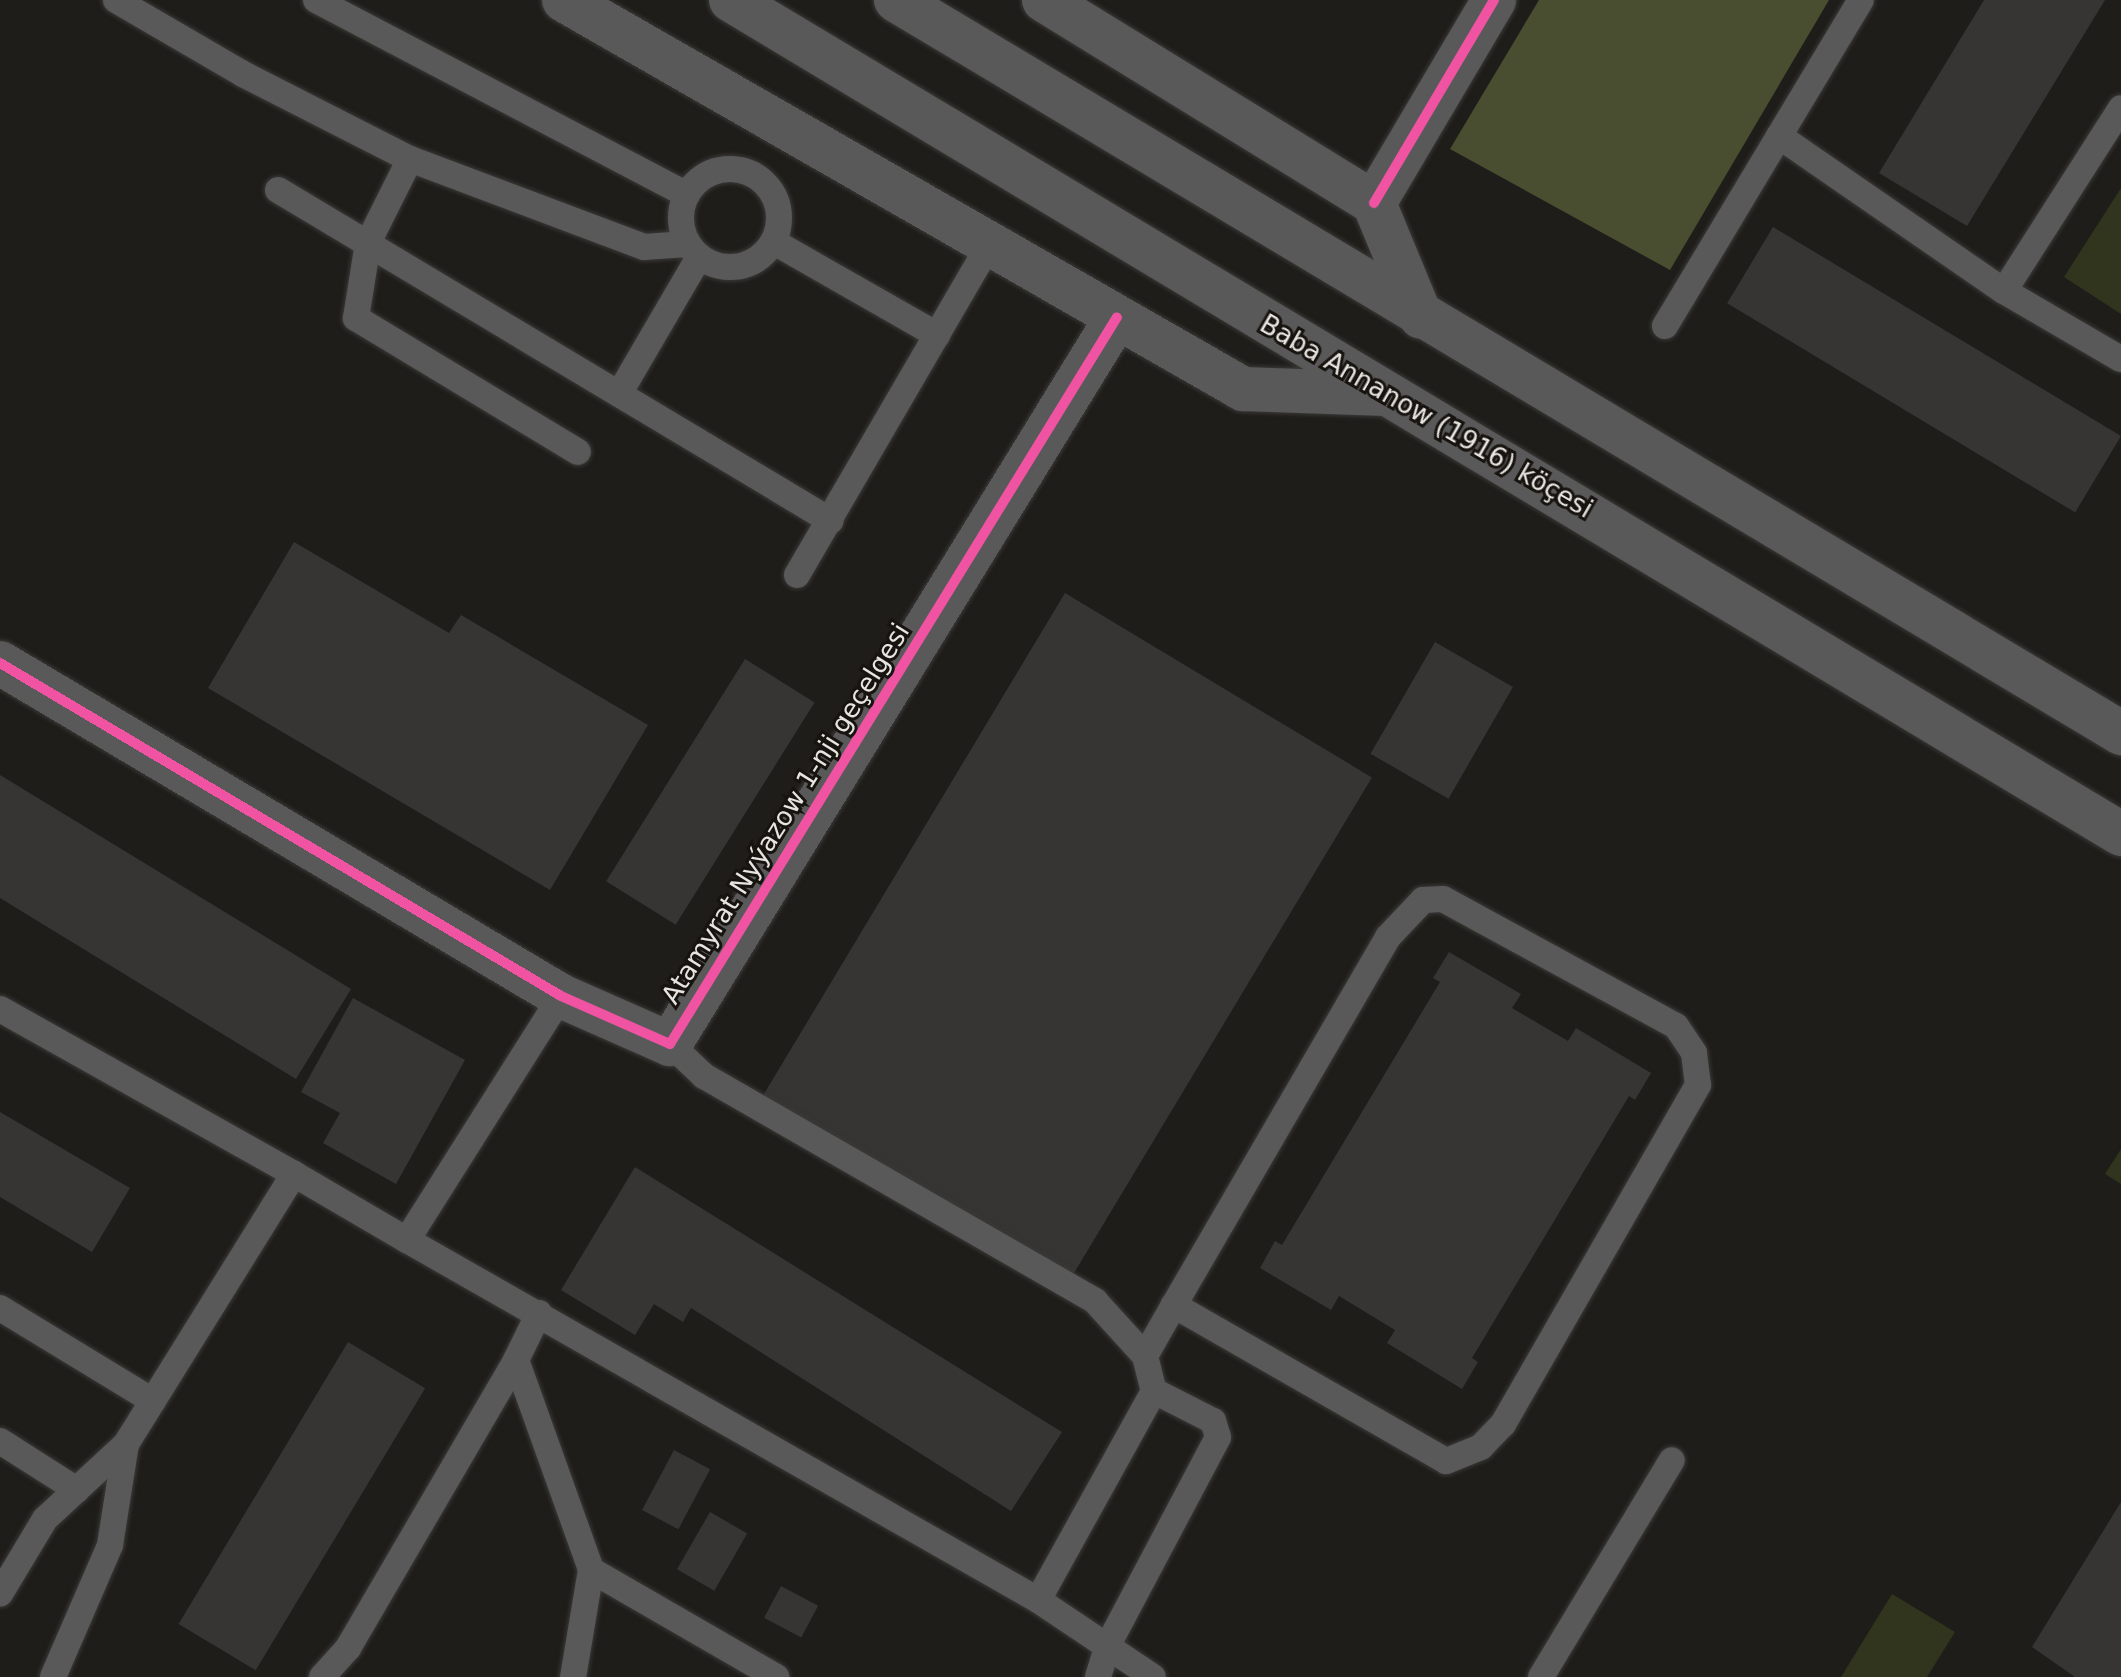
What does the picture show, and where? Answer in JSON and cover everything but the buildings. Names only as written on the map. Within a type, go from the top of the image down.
[{"type":"main road","points":[[564,0],[1243,389],[1394,395]]},
{"type":"main road","name":"Baba Annanow (1916) köçesi","points":[[731,0],[1285,335],[1394,395],[2121,834]]},
{"type":"main road","points":[[896,0],[1421,317],[2121,733]]},
{"type":"main road","points":[[1044,0],[1374,203],[1421,317]]},
{"type":"main road","points":[[1374,203],[1494,0]]},
{"type":"main road","name":"Atamyrat Nyýazow 1-nji geçelgesi","points":[[0,663],[561,996],[670,1044],[1117,317]]},
{"type":"lane","points":[[116,0],[243,74],[410,159],[644,247],[693,251],[732,268],[763,256],[774,242],[779,209],[761,179],[729,168],[712,172],[687,195],[681,211],[693,251],[619,394]]},
{"type":"lane","points":[[316,0],[687,195]]},
{"type":"lane","points":[[1665,326],[1861,0]]},
{"type":"lane","points":[[2004,291],[2121,108]]},
{"type":"lane","points":[[1779,136],[2004,291],[2121,359]]},
{"type":"lane","points":[[410,159],[368,243],[356,318],[578,452]]},
{"type":"lane","points":[[278,190],[831,521]]},
{"type":"lane","points":[[774,242],[937,335]]},
{"type":"lane","points":[[797,575],[990,244]]},
{"type":"lane","points":[[1145,1356],[1174,1305],[1388,937],[1423,900],[1443,899],[1676,1026],[1694,1053],[1698,1085],[1503,1424],[1481,1447],[1446,1461],[1174,1305]]},
{"type":"lane","points":[[407,1240],[561,996]]},
{"type":"lane","points":[[0,1009],[539,1313],[1038,1600],[1153,1677]]},
{"type":"lane","points":[[670,1044],[704,1076],[1095,1301],[1145,1356],[1154,1391],[1038,1600]]},
{"type":"lane","points":[[0,1594],[45,1519],[126,1444],[294,1174]]},
{"type":"lane","points":[[0,1308],[153,1401]]},
{"type":"lane","points":[[322,1677],[348,1648],[516,1360],[539,1313]]},
{"type":"lane","points":[[516,1360],[591,1570],[573,1677]]},
{"type":"lane","points":[[1098,1677],[1108,1645],[1218,1437],[1213,1421],[1154,1391]]},
{"type":"lane","points":[[0,1441],[77,1490]]},
{"type":"lane","points":[[53,1677],[110,1545],[126,1444]]},
{"type":"lane","points":[[1541,1677],[1672,1460]]},
{"type":"lane","points":[[591,1570],[776,1677]]},
{"type":"green space","points":[[1539,0],[1829,0],[1670,270],[1450,149]]},
{"type":"green space","points":[[2121,188],[2121,314],[2064,277]]},
{"type":"green space","points":[[2121,1149],[2121,1184],[2105,1174]]},
{"type":"green space","points":[[1892,1594],[1955,1632],[1927,1677],[1841,1677]]},
{"type":"cycle path","points":[[1374,203],[1494,0]]},
{"type":"cycle path","points":[[0,663],[561,996],[670,1044],[1117,317]]}]
